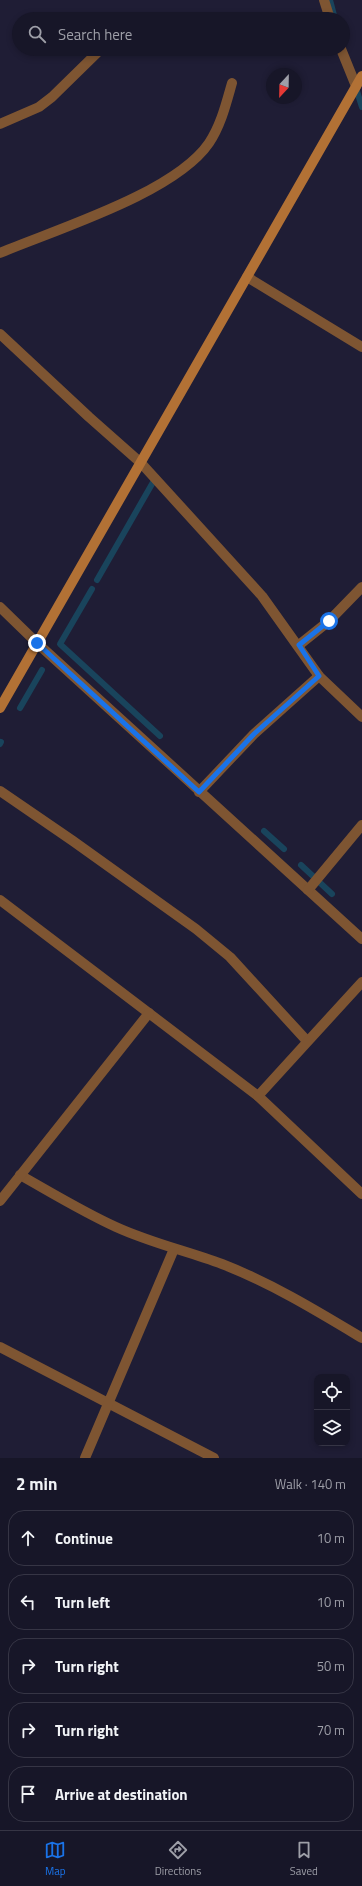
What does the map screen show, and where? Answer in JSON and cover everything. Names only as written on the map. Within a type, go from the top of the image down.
[{"type":"street","points":[[324,0],[328,12]]},
{"type":"street","points":[[0,124],[39,107],[52,97],[94,56]]},
{"type":"street","points":[[344,56],[356,86]]},
{"type":"street","points":[[0,708],[362,76]]},
{"type":"street","points":[[0,253],[93,217],[144,192],[184,167],[209,143],[223,115],[232,83]]},
{"type":"street","points":[[246,277],[362,347]]},
{"type":"street","points":[[0,334],[141,463],[262,596],[299,645],[319,676],[362,717]]},
{"type":"street","points":[[299,645],[329,621],[362,587]]},
{"type":"street","points":[[0,607],[199,792],[362,939]]},
{"type":"street","points":[[199,792],[254,734],[319,676]]},
{"type":"street","points":[[0,791],[141,889],[219,948],[230,957],[307,1041]]},
{"type":"street","points":[[308,890],[362,824]]},
{"type":"street","points":[[0,900],[258,1096],[362,1194]]},
{"type":"street","points":[[258,1096],[362,982]]},
{"type":"street","points":[[0,1201],[149,1013]]},
{"type":"street","points":[[20,1175],[112,1225],[174,1249],[222,1264],[258,1280],[323,1314],[362,1338]]},
{"type":"street","points":[[85,1458],[174,1249]]},
{"type":"street","points":[[0,1347],[214,1458]]},
{"type":"waterway","points":[[330,0],[333,12]]},
{"type":"waterway","points":[[355,85],[362,107]]},
{"type":"waterway","points":[[97,580],[156,477]]},
{"type":"waterway","points":[[92,589],[60,644],[160,736]]},
{"type":"waterway","points":[[20,708],[42,670]]},
{"type":"waterway","points":[[264,831],[284,849]]},
{"type":"waterway","points":[[301,865],[332,894]]},
{"type":"route","points":[[37,643],[199,792],[254,734],[319,676],[299,645],[329,621]]}]
